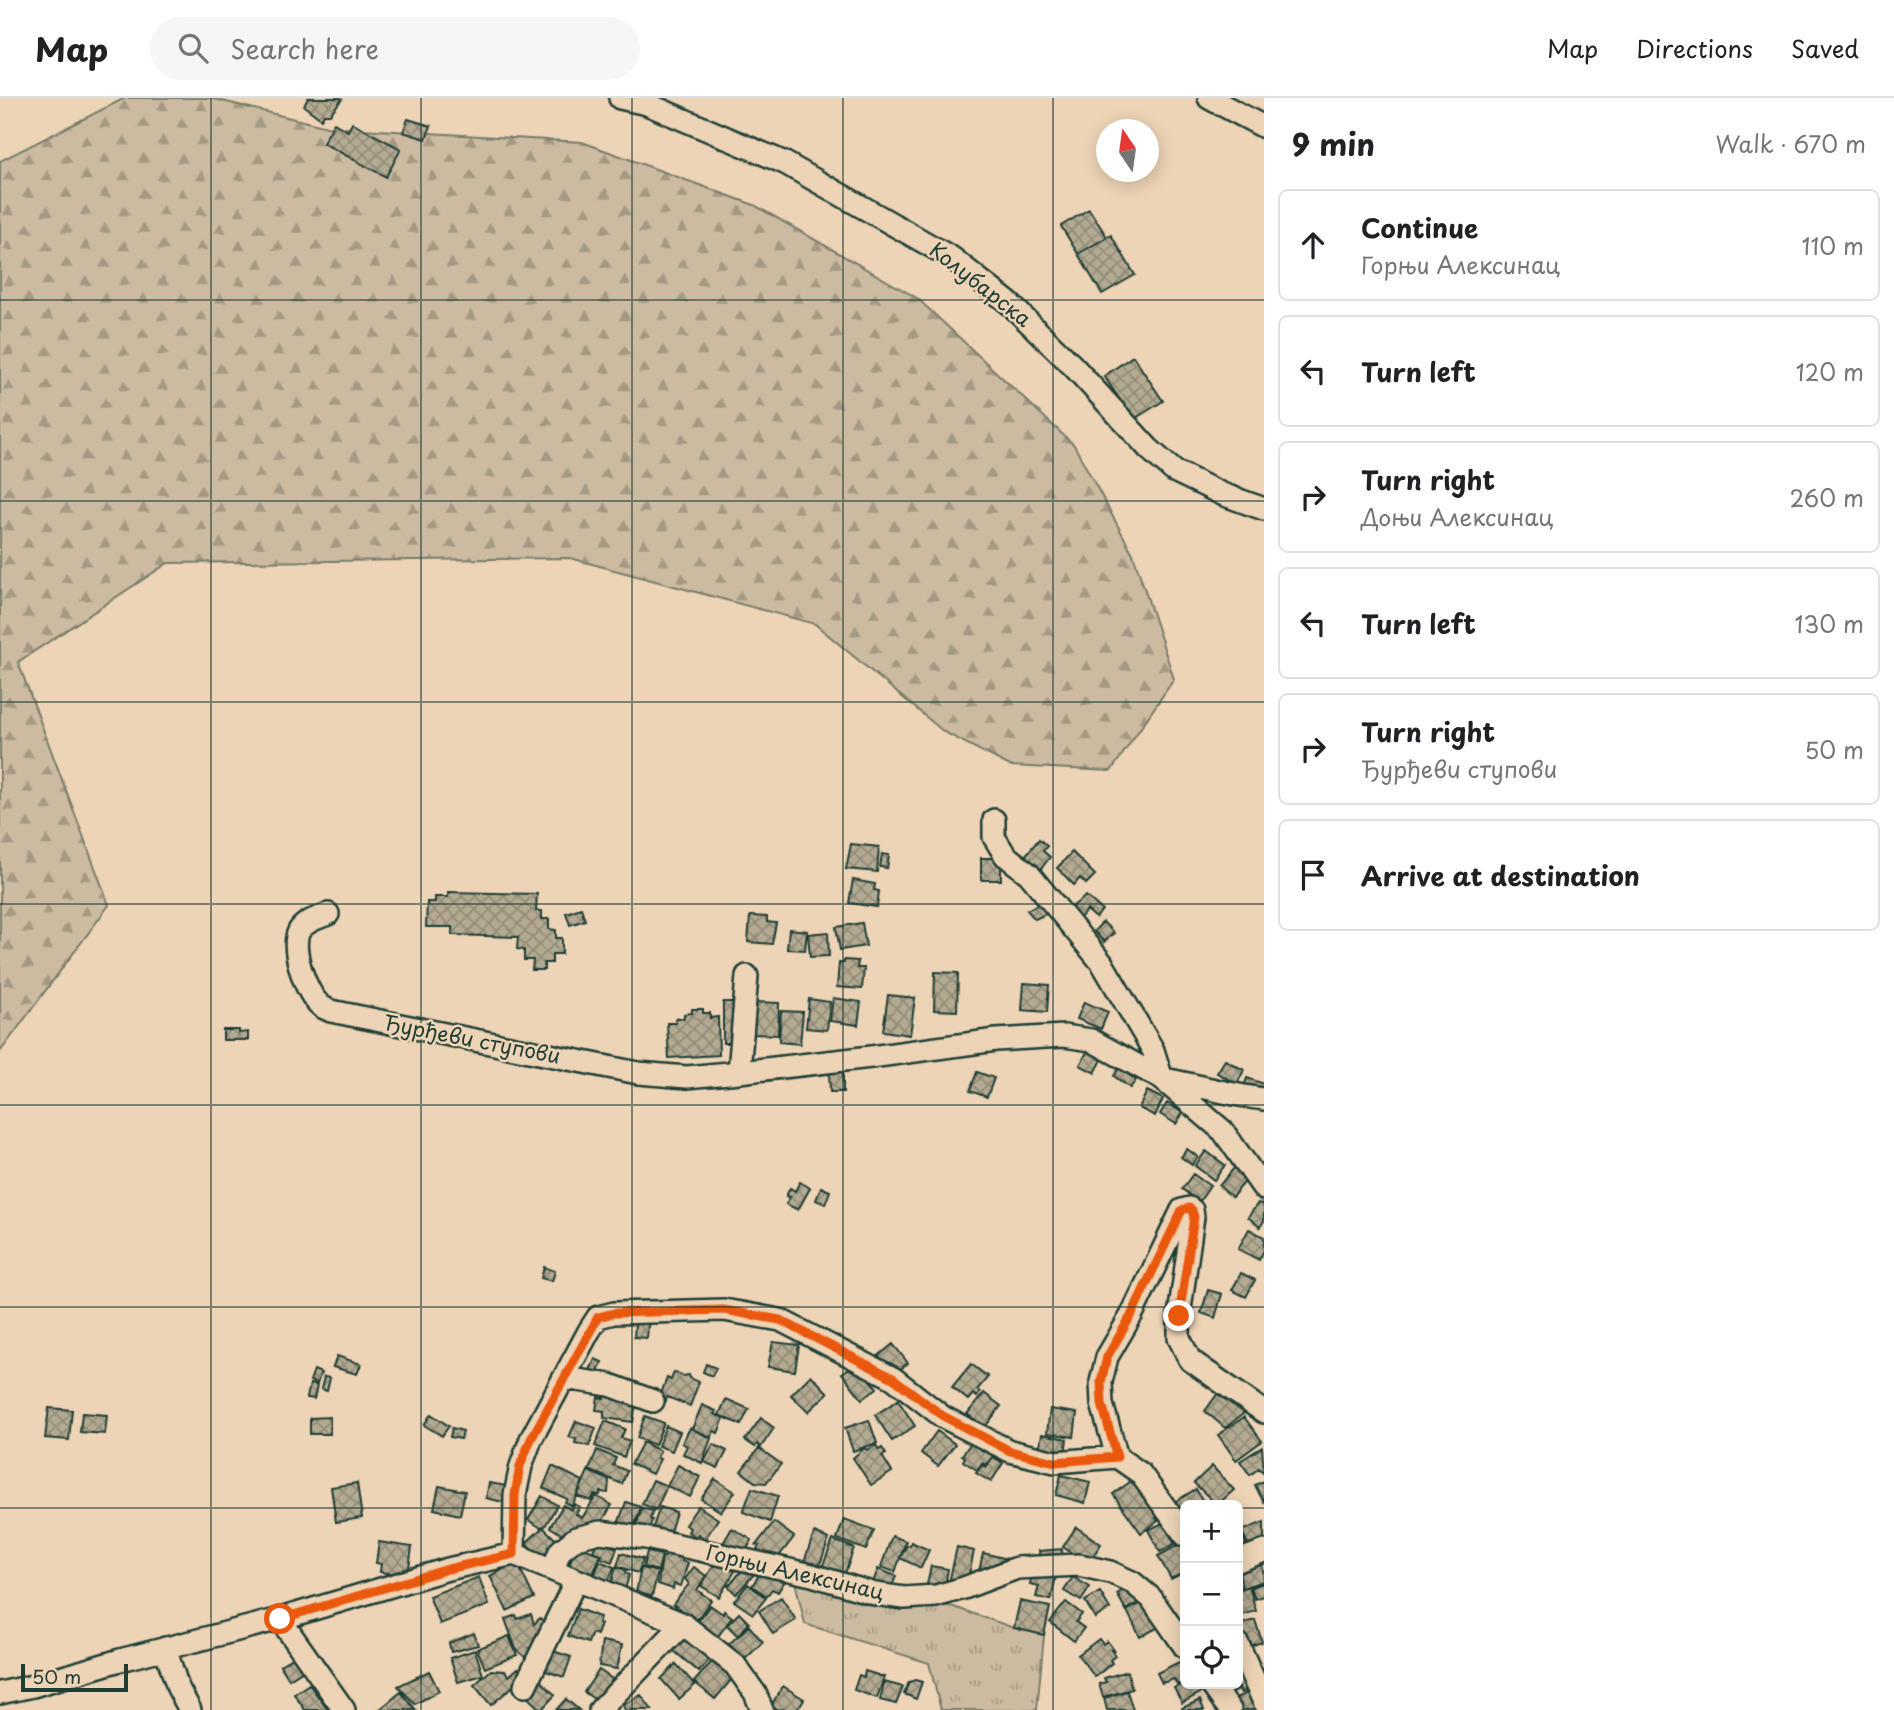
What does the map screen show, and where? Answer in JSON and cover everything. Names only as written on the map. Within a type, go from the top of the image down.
[{"type":"street","name":"Колубарска","points":[[620,98],[647,104],[785,163],[952,258],[1010,304],[1074,367],[1149,449],[1174,471],[1222,495],[1264,509]]},
{"type":"street","points":[[1209,98],[1264,127]]},
{"type":"street","points":[[994,820],[994,837],[1005,855],[1029,874],[1102,963],[1153,1050],[1162,1079],[1231,1095],[1264,1099]]},
{"type":"street","name":"Ђурђеви ступови","points":[[328,914],[307,923],[299,932],[296,946],[305,980],[320,1005],[331,1011],[638,1073],[687,1077],[996,1040],[1064,1036],[1091,1040],[1162,1079],[1223,1131],[1264,1189]]},
{"type":"street","points":[[739,1072],[747,976]]},
{"type":"street","points":[[1223,1131],[1264,1169]]},
{"type":"street","points":[[1180,1528],[1140,1473],[1117,1457],[1102,1404],[1101,1382],[1107,1357],[1131,1316],[1182,1210],[1189,1208],[1194,1217],[1179,1316],[1179,1338],[1190,1360],[1264,1412]]},
{"type":"street","points":[[514,1554],[514,1506],[520,1466],[531,1439],[598,1317],[614,1313],[724,1310],[780,1320],[893,1378],[943,1416],[1010,1451],[1055,1462],[1117,1457]]},
{"type":"street","points":[[564,1378],[610,1385],[653,1401]]},
{"type":"street","name":"Горњи Алексинац","points":[[553,1569],[560,1552],[576,1538],[600,1532],[658,1541],[812,1575],[875,1594],[904,1598],[946,1594],[1017,1568],[1079,1565],[1110,1572],[1132,1582],[1151,1598],[1180,1640]]},
{"type":"street","points":[[1243,1559],[1264,1551]]},
{"type":"street","points":[[0,1693],[280,1619],[448,1569],[514,1554],[683,1624],[735,1665],[755,1693],[762,1710]]},
{"type":"street","points":[[525,1686],[576,1580]]},
{"type":"street","points":[[280,1619],[344,1710]]},
{"type":"street","points":[[600,1710],[683,1624]]},
{"type":"street","points":[[164,1648],[178,1688],[190,1710]]},
{"type":"street","points":[[1243,1654],[1264,1702]]},
{"type":"street","points":[[1215,1689],[1230,1710]]},
{"type":"green space","points":[[125,98],[210,98],[327,127],[582,142],[754,205],[917,298],[1074,445],[1133,554],[1174,679],[1111,771],[1010,766],[944,732],[815,624],[570,558],[168,563],[18,662],[109,905],[0,1052],[0,161]]},
{"type":"green space","points":[[794,1577],[882,1607],[932,1603],[954,1607],[1014,1628],[1044,1635],[1037,1710],[941,1710],[929,1663],[805,1624]]},
{"type":"building","points":[[308,98],[342,99],[330,114],[324,114],[321,119],[304,106]]},
{"type":"building","points":[[408,119],[431,126],[426,139],[403,132]]},
{"type":"building","points":[[334,123],[348,131],[352,123],[401,149],[386,177],[323,143]]},
{"type":"building","points":[[1089,209],[1107,237],[1078,254],[1061,226]]},
{"type":"building","points":[[1111,235],[1135,275],[1102,294],[1078,254]]},
{"type":"building","points":[[1133,356],[1163,401],[1133,420],[1104,376]]},
{"type":"building","points":[[1039,839],[1047,846],[1043,851],[1050,857],[1040,870],[1024,857]]},
{"type":"building","points":[[851,844],[879,847],[877,872],[846,869]]},
{"type":"building","points":[[1072,852],[1095,875],[1086,884],[1080,878],[1074,885],[1057,868]]},
{"type":"building","points":[[882,854],[889,855],[887,868],[880,867]]},
{"type":"building","points":[[981,858],[1001,858],[1001,880],[981,880]]},
{"type":"building","points":[[853,880],[875,884],[874,890],[879,891],[877,907],[849,903]]},
{"type":"building","points":[[448,892],[537,894],[536,911],[542,911],[542,919],[549,919],[549,929],[556,930],[556,938],[562,938],[562,954],[552,954],[552,963],[544,963],[544,970],[532,970],[533,960],[524,960],[524,950],[517,949],[518,937],[452,935],[452,927],[426,927],[427,902],[435,902],[435,897],[448,897]]},
{"type":"building","points":[[1086,896],[1102,910],[1096,918],[1087,910],[1079,919],[1069,909]]},
{"type":"building","points":[[1041,903],[1046,914],[1035,919],[1027,910]]},
{"type":"building","points":[[581,908],[585,920],[570,925],[566,913]]},
{"type":"building","points":[[750,916],[767,917],[767,922],[776,923],[772,944],[748,942]]},
{"type":"building","points":[[1103,922],[1114,933],[1104,942],[1094,931]]},
{"type":"building","points":[[862,923],[866,946],[840,950],[836,927]]},
{"type":"building","points":[[789,929],[807,931],[805,950],[787,949]]},
{"type":"building","points":[[828,932],[829,956],[810,957],[808,934]]},
{"type":"building","points":[[844,960],[858,961],[857,968],[864,968],[862,989],[837,987],[839,963],[844,963]]},
{"type":"building","points":[[935,972],[958,973],[957,1011],[934,1010]]},
{"type":"building","points":[[1024,983],[1049,985],[1047,1012],[1022,1010]]},
{"type":"building","points":[[888,995],[915,998],[910,1035],[883,1031]]},
{"type":"building","points":[[833,998],[861,1002],[858,1025],[830,1021]]},
{"type":"building","points":[[809,999],[830,1002],[827,1030],[806,1028]]},
{"type":"building","points":[[723,1002],[737,1002],[733,1043],[723,1043]]},
{"type":"building","points":[[753,1002],[779,1003],[778,1035],[752,1034]]},
{"type":"building","points":[[1084,1002],[1108,1012],[1101,1029],[1077,1019]]},
{"type":"building","points":[[692,1009],[703,1009],[703,1013],[710,1013],[710,1018],[718,1017],[719,1055],[669,1058],[667,1023],[676,1023],[676,1018],[684,1018],[684,1014],[692,1013]]},
{"type":"building","points":[[781,1011],[803,1012],[800,1044],[779,1042]]},
{"type":"building","points":[[223,1030],[248,1032],[248,1040],[223,1040]]},
{"type":"building","points":[[1089,1048],[1104,1056],[1095,1073],[1080,1065]]},
{"type":"building","points":[[1225,1060],[1244,1070],[1237,1084],[1217,1073]]},
{"type":"building","points":[[1119,1068],[1136,1080],[1130,1088],[1114,1076]]},
{"type":"building","points":[[829,1071],[843,1071],[843,1092],[830,1092]]},
{"type":"building","points":[[977,1072],[994,1078],[987,1097],[970,1091]]},
{"type":"building","points":[[1247,1078],[1264,1084],[1264,1094],[1242,1093]]},
{"type":"building","points":[[1147,1091],[1163,1099],[1155,1116],[1139,1108]]},
{"type":"building","points":[[1167,1103],[1183,1113],[1176,1124],[1160,1114]]},
{"type":"building","points":[[1187,1149],[1198,1157],[1192,1165],[1181,1157]]},
{"type":"building","points":[[1206,1151],[1225,1165],[1214,1180],[1195,1166]]},
{"type":"building","points":[[1235,1167],[1248,1178],[1232,1197],[1219,1186]]},
{"type":"building","points":[[1193,1174],[1210,1186],[1199,1202],[1182,1189]]},
{"type":"building","points":[[800,1182],[810,1188],[798,1210],[786,1204],[790,1197],[786,1196],[790,1188],[795,1191]]},
{"type":"building","points":[[821,1187],[830,1191],[825,1204],[816,1200]]},
{"type":"building","points":[[1258,1203],[1264,1205],[1264,1221],[1260,1227],[1248,1217]]},
{"type":"building","points":[[1249,1229],[1264,1237],[1264,1250],[1259,1260],[1238,1249]]},
{"type":"building","points":[[544,1267],[555,1271],[552,1281],[541,1278]]},
{"type":"building","points":[[1241,1273],[1255,1280],[1246,1297],[1232,1290]]},
{"type":"building","points":[[1208,1290],[1222,1294],[1215,1318],[1201,1313]]},
{"type":"building","points":[[636,1315],[649,1317],[647,1338],[634,1337]]},
{"type":"building","points":[[773,1342],[799,1345],[795,1371],[768,1367]]},
{"type":"building","points":[[893,1344],[908,1363],[898,1371],[876,1358]]},
{"type":"building","points":[[337,1356],[361,1364],[357,1374],[333,1367]]},
{"type":"building","points":[[595,1359],[602,1362],[597,1373],[590,1370]]},
{"type":"building","points":[[858,1362],[877,1388],[862,1399],[842,1373]]},
{"type":"building","points":[[706,1364],[716,1368],[712,1376],[703,1372]]},
{"type":"building","points":[[971,1364],[988,1377],[977,1390],[980,1392],[977,1397],[973,1394],[968,1400],[952,1387]]},
{"type":"building","points":[[314,1370],[321,1373],[317,1384],[310,1381]]},
{"type":"building","points":[[674,1372],[683,1376],[689,1375],[699,1382],[690,1406],[667,1397],[666,1401],[659,1399],[667,1378],[671,1380]]},
{"type":"building","points":[[811,1375],[828,1393],[808,1412],[791,1395]]},
{"type":"building","points":[[324,1377],[330,1378],[327,1391],[321,1389]]},
{"type":"building","points":[[310,1384],[317,1385],[314,1399],[307,1398]]},
{"type":"building","points":[[605,1391],[637,1396],[633,1422],[604,1418],[604,1411],[596,1410],[598,1397],[604,1398]]},
{"type":"building","points":[[1225,1391],[1248,1410],[1225,1428],[1205,1411],[1218,1393],[1220,1396]]},
{"type":"building","points":[[984,1393],[1001,1406],[985,1427],[967,1414]]},
{"type":"building","points":[[726,1399],[749,1409],[741,1425],[719,1415]]},
{"type":"building","points":[[898,1400],[915,1426],[892,1441],[875,1415]]},
{"type":"building","points":[[702,1405],[724,1418],[718,1433],[714,1431],[711,1437],[692,1429]]},
{"type":"building","points":[[49,1408],[72,1410],[69,1440],[45,1438]]},
{"type":"building","points":[[1050,1409],[1077,1413],[1074,1437],[1047,1433]]},
{"type":"building","points":[[82,1413],[107,1415],[105,1434],[80,1432]]},
{"type":"building","points":[[431,1414],[449,1426],[442,1436],[424,1425]]},
{"type":"building","points":[[645,1416],[664,1423],[655,1445],[637,1438]]},
{"type":"building","points":[[330,1417],[330,1434],[310,1434],[310,1418]]},
{"type":"building","points":[[1244,1417],[1262,1441],[1236,1460],[1218,1435]]},
{"type":"building","points":[[761,1418],[774,1428],[761,1447],[757,1444],[755,1447],[745,1440]]},
{"type":"building","points":[[869,1420],[877,1443],[853,1451],[845,1428]]},
{"type":"building","points":[[576,1421],[596,1428],[589,1446],[575,1443],[576,1439],[569,1437]]},
{"type":"building","points":[[605,1421],[625,1429],[621,1438],[630,1441],[624,1457],[595,1446]]},
{"type":"building","points":[[666,1426],[680,1432],[672,1451],[658,1446]]},
{"type":"building","points":[[452,1428],[463,1431],[461,1439],[450,1437]]},
{"type":"building","points":[[690,1428],[711,1438],[702,1463],[683,1454],[687,1446],[682,1443]]},
{"type":"building","points":[[937,1431],[955,1444],[938,1466],[921,1453]]},
{"type":"building","points":[[1042,1434],[1067,1439],[1064,1460],[1038,1455]]},
{"type":"building","points":[[974,1439],[995,1453],[986,1465],[982,1463],[977,1470],[963,1461],[965,1457],[962,1455]]},
{"type":"building","points":[[643,1442],[660,1451],[657,1458],[660,1459],[652,1474],[631,1464]]},
{"type":"building","points":[[713,1444],[727,1451],[718,1468],[704,1462]]},
{"type":"building","points":[[876,1445],[886,1454],[882,1456],[892,1472],[871,1485],[853,1458],[864,1448],[867,1450]]},
{"type":"building","points":[[1262,1447],[1264,1473],[1259,1468],[1250,1475],[1240,1461]]},
{"type":"building","points":[[759,1448],[781,1464],[766,1483],[755,1482],[741,1471]]},
{"type":"building","points":[[597,1450],[616,1458],[613,1465],[627,1471],[622,1484],[589,1470]]},
{"type":"building","points":[[993,1457],[1003,1463],[991,1482],[976,1473],[982,1465],[986,1467]]},
{"type":"building","points":[[678,1465],[700,1477],[690,1497],[667,1486]]},
{"type":"building","points":[[552,1466],[583,1481],[572,1506],[565,1502],[567,1499],[543,1488]]},
{"type":"building","points":[[1212,1466],[1234,1490],[1223,1500],[1212,1500],[1194,1483]]},
{"type":"building","points":[[588,1471],[609,1480],[608,1493],[600,1492],[600,1495],[594,1495],[591,1501],[577,1496]]},
{"type":"building","points":[[1061,1475],[1090,1482],[1085,1503],[1056,1495]]},
{"type":"building","points":[[715,1479],[735,1492],[721,1512],[701,1499]]},
{"type":"building","points":[[653,1480],[667,1486],[656,1510],[642,1504]]},
{"type":"building","points":[[1133,1480],[1165,1511],[1156,1518],[1158,1521],[1141,1533],[1113,1494]]},
{"type":"building","points":[[1264,1481],[1264,1503],[1255,1485]]},
{"type":"building","points":[[357,1483],[362,1518],[336,1522],[331,1487]]},
{"type":"building","points":[[489,1483],[507,1486],[503,1502],[486,1498]]},
{"type":"building","points":[[439,1486],[465,1491],[460,1515],[434,1509]]},
{"type":"building","points":[[752,1488],[778,1496],[770,1522],[743,1512]]},
{"type":"building","points":[[1196,1489],[1202,1500],[1180,1500],[1180,1522],[1168,1506]]},
{"type":"building","points":[[542,1496],[557,1505],[545,1526],[540,1527],[528,1520]]},
{"type":"building","points":[[596,1496],[612,1505],[598,1528],[571,1540],[550,1527],[563,1505],[571,1510],[575,1504],[580,1507],[576,1514],[582,1518]]},
{"type":"building","points":[[626,1502],[641,1507],[632,1532],[617,1527]]},
{"type":"building","points":[[698,1506],[718,1519],[705,1539],[688,1532],[690,1528],[685,1525]]},
{"type":"building","points":[[660,1507],[676,1512],[670,1532],[653,1527]]},
{"type":"building","points":[[642,1508],[653,1511],[649,1529],[634,1532]]},
{"type":"building","points":[[844,1519],[874,1530],[866,1550],[837,1539]]},
{"type":"building","points":[[774,1522],[794,1537],[776,1560],[757,1549],[759,1546],[756,1545]]},
{"type":"building","points":[[1264,1522],[1264,1547],[1251,1552],[1243,1531]]},
{"type":"building","points":[[1163,1523],[1175,1544],[1160,1552],[1148,1530]]},
{"type":"building","points":[[543,1527],[561,1545],[544,1561],[526,1543]]},
{"type":"building","points":[[1076,1527],[1101,1544],[1088,1564],[1063,1547]]},
{"type":"building","points":[[732,1528],[752,1540],[741,1559],[721,1547]]},
{"type":"building","points":[[814,1533],[829,1539],[819,1567],[804,1562]]},
{"type":"building","points":[[892,1536],[906,1541],[895,1572],[881,1567]]},
{"type":"building","points":[[1243,1537],[1248,1548],[1243,1550]]},
{"type":"building","points":[[833,1540],[854,1548],[844,1576],[822,1568]]},
{"type":"building","points":[[597,1541],[617,1548],[612,1562],[593,1551]]},
{"type":"building","points":[[379,1542],[412,1547],[408,1576],[380,1572],[381,1564],[376,1563]]},
{"type":"building","points":[[911,1542],[929,1550],[921,1568],[900,1558]]},
{"type":"building","points":[[1180,1544],[1180,1574],[1171,1579],[1158,1556]]},
{"type":"building","points":[[577,1545],[601,1555],[591,1579],[567,1569]]},
{"type":"building","points":[[957,1547],[974,1551],[967,1584],[949,1583]]},
{"type":"building","points":[[1062,1549],[1063,1562],[1040,1564],[1039,1551]]},
{"type":"building","points":[[647,1552],[662,1555],[658,1571],[643,1567]]},
{"type":"building","points":[[666,1552],[683,1557],[682,1561],[688,1563],[681,1586],[674,1584],[673,1589],[658,1584],[662,1557],[665,1557]]},
{"type":"building","points":[[621,1553],[643,1559],[638,1573],[617,1566]]},
{"type":"building","points":[[983,1553],[1008,1559],[1005,1571],[979,1572]]},
{"type":"building","points":[[717,1560],[735,1571],[719,1597],[701,1586]]},
{"type":"building","points":[[1262,1560],[1264,1581],[1243,1588],[1243,1564]]},
{"type":"building","points":[[600,1561],[614,1567],[607,1585],[593,1579]]},
{"type":"building","points":[[517,1562],[534,1598],[507,1611],[490,1576]]},
{"type":"building","points":[[750,1562],[758,1570],[736,1594],[728,1586]]},
{"type":"building","points":[[931,1566],[948,1569],[944,1592],[926,1589]]},
{"type":"building","points":[[616,1567],[626,1570],[625,1573],[629,1575],[625,1590],[610,1588]]},
{"type":"building","points":[[694,1567],[706,1576],[697,1590],[711,1600],[696,1621],[673,1604],[689,1584],[685,1579]]},
{"type":"building","points":[[764,1567],[788,1576],[778,1592],[772,1589],[767,1596],[752,1586]]},
{"type":"building","points":[[641,1568],[658,1572],[652,1596],[636,1593]]},
{"type":"building","points":[[878,1569],[896,1576],[891,1589],[871,1588]]},
{"type":"building","points":[[1033,1572],[1056,1576],[1051,1600],[1036,1597],[1039,1586],[1030,1584]]},
{"type":"building","points":[[479,1577],[489,1605],[440,1624],[429,1596]]},
{"type":"building","points":[[1073,1577],[1090,1587],[1081,1601],[1064,1591]]},
{"type":"building","points":[[1264,1583],[1264,1596],[1255,1599],[1251,1587]]},
{"type":"building","points":[[748,1584],[766,1598],[753,1614],[734,1601]]},
{"type":"building","points":[[1249,1586],[1256,1611],[1243,1615],[1243,1588]]},
{"type":"building","points":[[1129,1587],[1138,1603],[1126,1610],[1117,1594]]},
{"type":"building","points":[[1100,1592],[1110,1609],[1095,1618],[1085,1601]]},
{"type":"building","points":[[781,1597],[796,1620],[773,1634],[759,1611]]},
{"type":"building","points":[[1020,1601],[1050,1607],[1044,1635],[1014,1628]]},
{"type":"building","points":[[1145,1601],[1159,1627],[1140,1637],[1127,1611]]},
{"type":"building","points":[[1066,1602],[1082,1614],[1076,1622],[1084,1628],[1074,1641],[1050,1622]]},
{"type":"building","points":[[710,1605],[732,1617],[716,1639],[696,1624]]},
{"type":"building","points":[[578,1609],[600,1617],[598,1623],[601,1624],[597,1635],[592,1633],[588,1643],[568,1636]]},
{"type":"building","points":[[739,1613],[749,1623],[738,1636],[727,1625]]},
{"type":"building","points":[[531,1614],[534,1624],[540,1618],[549,1626],[533,1655],[526,1658],[516,1649],[505,1619],[516,1615],[517,1619]]},
{"type":"building","points":[[1255,1620],[1262,1642],[1243,1649],[1243,1624]]},
{"type":"building","points":[[749,1626],[763,1642],[744,1660],[729,1644]]},
{"type":"building","points":[[687,1631],[714,1654],[699,1672],[674,1651],[673,1641]]},
{"type":"building","points":[[474,1633],[478,1645],[451,1652],[449,1643]]},
{"type":"building","points":[[509,1636],[517,1655],[485,1668],[477,1649]]},
{"type":"building","points":[[1099,1639],[1103,1644],[1107,1641],[1115,1656],[1110,1660],[1112,1663],[1095,1677],[1078,1655]]},
{"type":"building","points":[[602,1641],[622,1645],[617,1669],[599,1666]]},
{"type":"building","points":[[475,1650],[483,1675],[458,1682],[450,1658]]},
{"type":"building","points":[[553,1651],[571,1657],[564,1677],[546,1671]]},
{"type":"building","points":[[300,1653],[308,1667],[289,1679],[280,1665]]},
{"type":"building","points":[[716,1657],[736,1674],[715,1699],[694,1682]]},
{"type":"building","points":[[1180,1662],[1180,1684],[1177,1685],[1174,1679],[1162,1683],[1157,1673]]},
{"type":"building","points":[[676,1664],[695,1685],[679,1699],[661,1679]]},
{"type":"building","points":[[518,1668],[525,1676],[491,1705],[474,1685],[491,1670],[505,1671],[509,1676]]},
{"type":"building","points":[[599,1670],[618,1683],[600,1703],[584,1692]]},
{"type":"building","points":[[1245,1670],[1253,1688],[1241,1693],[1239,1689],[1243,1689]]},
{"type":"building","points":[[429,1671],[439,1691],[415,1704],[398,1686]]},
{"type":"building","points":[[865,1671],[884,1677],[877,1698],[854,1690],[859,1675],[864,1677]]},
{"type":"building","points":[[1127,1671],[1132,1689],[1103,1697],[1099,1684],[1106,1682],[1104,1678]]},
{"type":"building","points":[[539,1679],[555,1695],[541,1710],[524,1694]]},
{"type":"building","points":[[884,1682],[903,1687],[896,1704],[880,1700]]},
{"type":"building","points":[[909,1682],[922,1682],[916,1699],[904,1694]]},
{"type":"building","points":[[309,1684],[328,1710],[305,1710],[294,1694]]},
{"type":"building","points":[[1180,1685],[1180,1689],[1198,1689],[1200,1693],[1182,1703],[1174,1688]]},
{"type":"building","points":[[783,1686],[804,1699],[797,1710],[769,1709]]},
{"type":"building","points":[[1221,1689],[1239,1690],[1223,1697]]},
{"type":"building","points":[[1256,1689],[1264,1707],[1257,1710],[1236,1710],[1229,1701]]},
{"type":"building","points":[[1127,1691],[1133,1710],[1107,1710],[1104,1698]]},
{"type":"building","points":[[401,1692],[416,1710],[379,1710]]},
{"type":"building","points":[[641,1695],[652,1710],[625,1710],[623,1705]]},
{"type":"building","points":[[566,1699],[579,1710],[556,1710]]},
{"type":"building","points":[[1200,1700],[1204,1710],[1183,1710],[1182,1708]]},
{"type":"route","points":[[280,1619],[448,1569],[514,1554],[515,1495],[520,1466],[531,1439],[598,1317],[614,1313],[724,1310],[780,1320],[893,1378],[943,1416],[1010,1451],[1055,1462],[1117,1457],[1102,1404],[1101,1382],[1107,1357],[1131,1316],[1182,1210],[1189,1208],[1194,1217],[1179,1316]]}]
